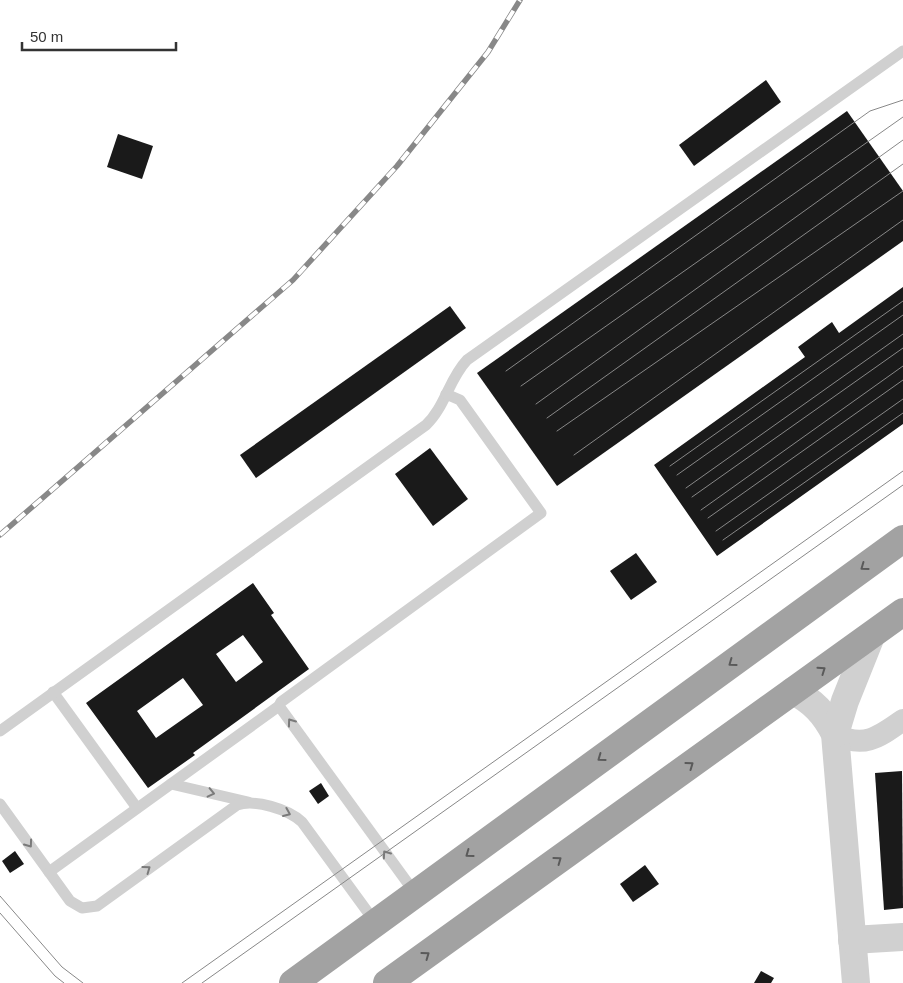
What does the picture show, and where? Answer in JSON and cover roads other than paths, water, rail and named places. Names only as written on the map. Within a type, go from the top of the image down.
[{"type":"highway","points":[[293,983],[903,539]]},
{"type":"highway","points":[[387,983],[903,612]]},
{"type":"street","points":[[835,734],[848,693],[871,636]]},
{"type":"street","points":[[793,691],[807,698],[819,708],[835,734],[856,983]]},
{"type":"street","points":[[835,734],[846,740],[859,742],[871,740],[903,720]]},
{"type":"street","points":[[852,940],[903,937]]},
{"type":"lane","points":[[0,731],[426,425],[434,417],[460,368],[468,360],[903,51]]},
{"type":"lane","points":[[49,872],[541,513],[460,400],[446,394]]},
{"type":"lane","points":[[53,692],[137,808]]},
{"type":"lane","points":[[279,706],[415,893]]},
{"type":"lane","points":[[172,784],[286,811],[302,822],[375,922]]},
{"type":"lane","points":[[0,804],[75,905],[82,908],[96,906],[230,809],[251,802]]},
{"type":"tram line","points":[[506,371],[870,111],[903,100]]},
{"type":"tram line","points":[[521,386],[903,117]]},
{"type":"tram line","points":[[536,404],[903,140]]},
{"type":"tram line","points":[[547,418],[903,164]]},
{"type":"tram line","points":[[557,431],[903,191]]},
{"type":"tram line","points":[[574,455],[903,220]]},
{"type":"tram line","points":[[670,466],[903,301]]},
{"type":"tram line","points":[[677,475],[903,315]]},
{"type":"tram line","points":[[686,488],[903,334]]},
{"type":"tram line","points":[[692,497],[903,348]]},
{"type":"tram line","points":[[701,510],[903,366]]},
{"type":"tram line","points":[[708,518],[903,380]]},
{"type":"tram line","points":[[716,531],[903,399]]},
{"type":"tram line","points":[[723,540],[903,413]]},
{"type":"tram line","points":[[182,983],[903,471]]},
{"type":"tram line","points":[[202,983],[903,485]]},
{"type":"tram line","points":[[0,896],[62,967],[83,983]]},
{"type":"tram line","points":[[0,913],[55,976],[64,983]]},
{"type":"railway","points":[[0,535],[293,280],[397,166],[488,52],[520,0]]}]
